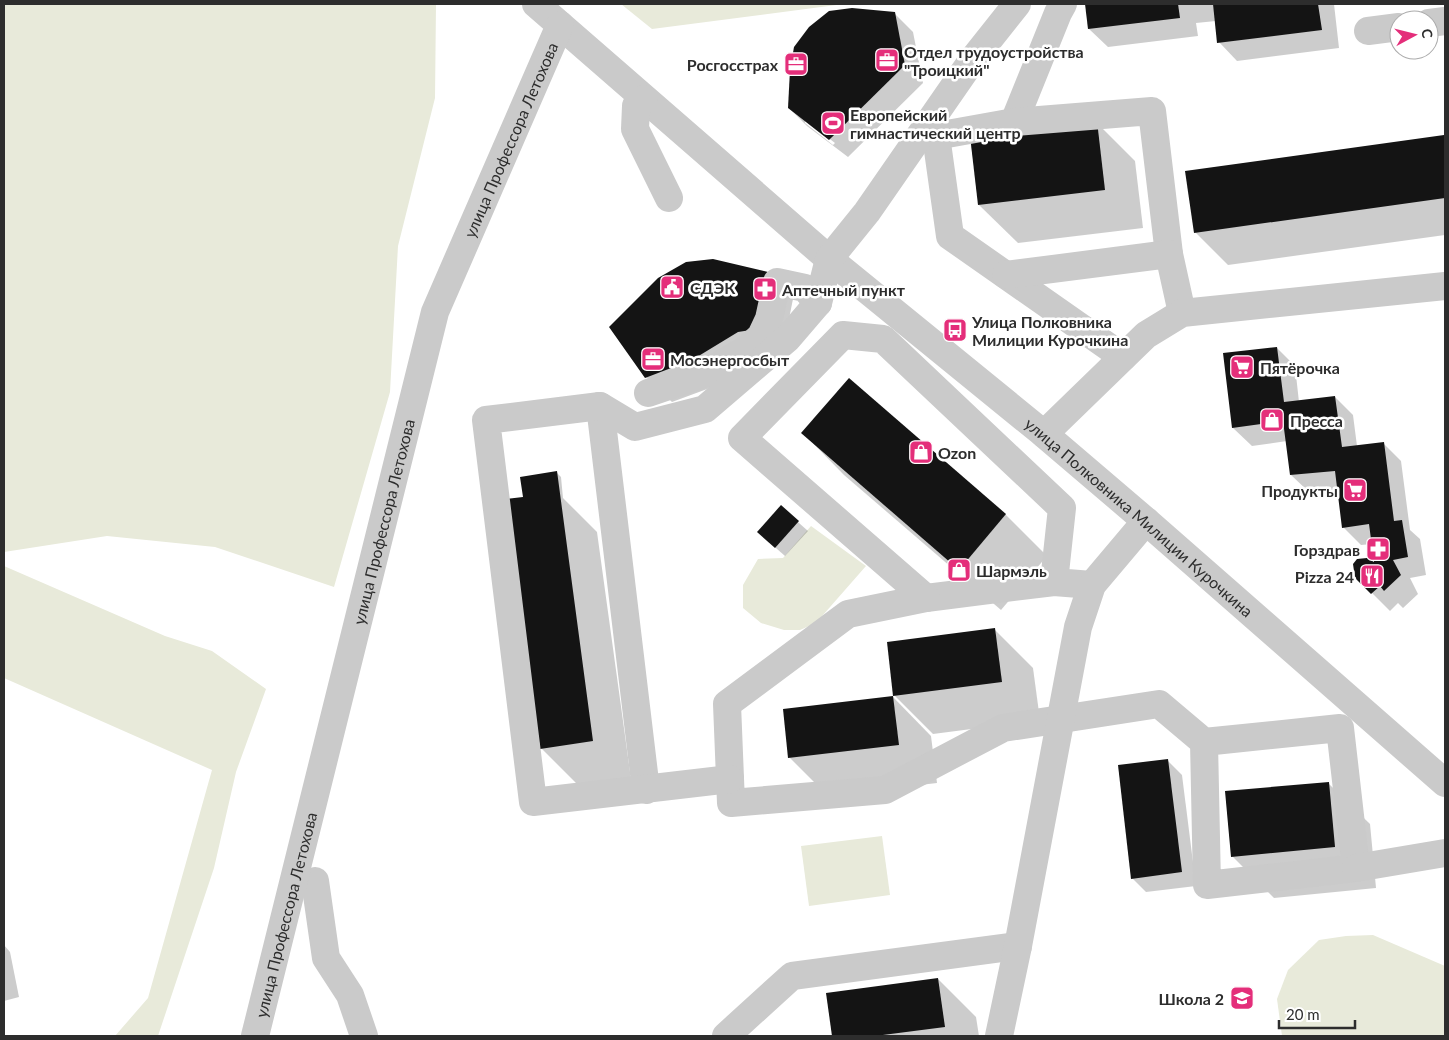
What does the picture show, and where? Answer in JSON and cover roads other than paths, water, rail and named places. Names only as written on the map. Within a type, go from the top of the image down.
[{"type":"street","name":"улица Полковника Милиции Курочкина","points":[[536,4],[829,259],[1044,434],[1146,521],[1445,783]]},
{"type":"street","points":[[730,779],[533,802],[486,420],[600,406],[635,427],[705,409],[788,338],[818,303],[829,259],[928,136],[971,62],[1017,4]]},
{"type":"street","points":[[1014,122],[1058,13],[1064,4]]},
{"type":"street","name":"улица Профессора Летохова","points":[[255,1036],[435,312],[560,25]]},
{"type":"street","points":[[1368,31],[1389,28]]},
{"type":"street","points":[[644,99],[636,106],[635,129],[669,198]]},
{"type":"street","points":[[928,136],[1014,122],[1152,111],[1169,254],[1182,312]]},
{"type":"street","points":[[928,136],[950,236],[1123,357]]},
{"type":"street","points":[[1006,275],[1169,254]]},
{"type":"street","points":[[648,393],[704,374],[748,348],[761,336],[765,327],[777,282],[805,288],[818,303]]},
{"type":"street","points":[[1044,434],[1146,335],[1182,312],[1445,286]]},
{"type":"street","points":[[926,598],[742,438],[843,335],[883,339],[1062,508],[1054,582]]},
{"type":"street","points":[[600,406],[646,790]]},
{"type":"street","points":[[999,1036],[1018,946],[1078,627],[1092,585],[1146,521]]},
{"type":"street","points":[[1092,585],[1054,582],[926,598],[848,614],[727,704],[731,803],[885,790],[1003,728],[1159,704],[1204,742],[1340,728],[1356,868]]},
{"type":"street","points":[[1204,742],[1208,886],[1356,868],[1445,853]]},
{"type":"street","points":[[315,881],[326,958],[350,995],[364,1036]]},
{"type":"street","points":[[726,1036],[792,976],[1018,946]]},
{"type":"place","name":"Отдел трудоустройства \"Троицкий\"","points":[[887,60]]},
{"type":"place","name":"Росгосстрах","points":[[796,64]]},
{"type":"place","name":"Европейский гимнастический центр","points":[[833,123]]},
{"type":"place","name":"СДЭК","points":[[672,287]]},
{"type":"place","name":"Аптечный пункт","points":[[765,289]]},
{"type":"place","name":"Улица Полковника Милиции Курочкина","points":[[955,330]]},
{"type":"place","name":"Мосэнергосбыт","points":[[653,359]]},
{"type":"place","name":"Пятёрочка","points":[[1242,367]]},
{"type":"place","name":"Пресса","points":[[1272,420]]},
{"type":"place","name":"Ozon","points":[[921,452]]},
{"type":"place","name":"Продукты","points":[[1355,490]]},
{"type":"place","name":"Горздрав","points":[[1378,549]]},
{"type":"place","name":"Шармэль","points":[[959,570]]},
{"type":"place","name":"Pizza 24","points":[[1372,576]]},
{"type":"place","name":"Школа 2","points":[[1242,998]]}]
